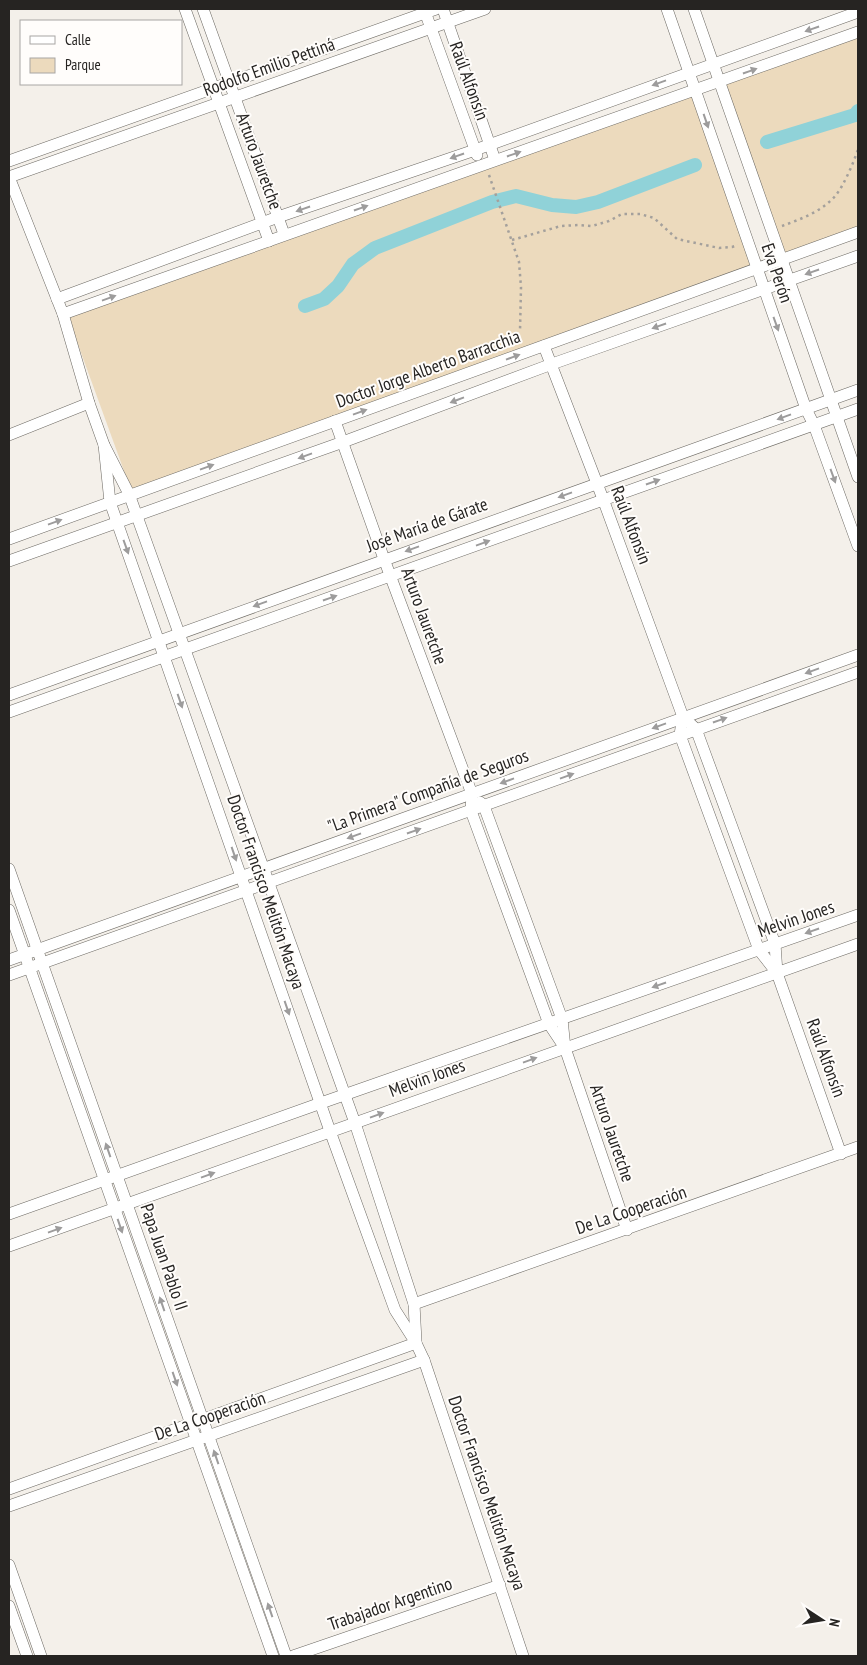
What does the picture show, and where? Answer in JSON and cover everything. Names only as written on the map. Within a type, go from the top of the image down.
[{"type":"street","name":"Arturo Jauretche","points":[[186,9],[269,240]]},
{"type":"street","name":"Arturo Jauretche","points":[[203,9],[284,234]]},
{"type":"street","name":"Raúl Alfonsín","points":[[443,9],[496,160]]},
{"type":"street","name":"Rodolfo Emilio Pettiná","points":[[9,177],[485,9]]},
{"type":"street","name":"Eva Perón","points":[[667,9],[806,409],[814,425],[858,546]]},
{"type":"street","name":"Eva Perón","points":[[694,9],[858,477]]},
{"type":"street","name":"Rodolfo Emilio Pettiná","points":[[9,161],[428,10]]},
{"type":"street","name":"Raúl Alfonsín","points":[[428,10],[431,28],[480,166]]},
{"type":"street","points":[[57,299],[278,217],[475,150],[858,12]]},
{"type":"street","points":[[63,314],[284,234],[858,32]]},
{"type":"street","name":"Doctor Francisco Melitón Macaya","points":[[9,177],[63,314],[89,403],[104,445],[129,494],[180,633],[345,1094],[414,1304],[416,1343]]},
{"type":"street","name":"Doctor Jorge Alberto Barracchia","points":[[9,539],[129,494],[858,232]]},
{"type":"street","points":[[9,561],[343,442],[552,364],[858,256]]},
{"type":"street","name":"Raúl Alfonsín","points":[[544,346],[603,499],[683,717],[696,729],[775,944],[777,973],[841,1154]]},
{"type":"street","name":"José María de Gárate","points":[[9,694],[858,390]]},
{"type":"street","points":[[9,435],[89,403]]},
{"type":"street","name":"José María de Gárate","points":[[9,712],[858,409]]},
{"type":"street","name":"Arturo Jauretche","points":[[336,421],[384,559],[472,794],[471,811],[549,1024],[565,1048]]},
{"type":"street","name":"Doctor Francisco Melitón Macaya","points":[[104,445],[110,502],[320,1103],[395,1310],[416,1343],[424,1360],[523,1656]]},
{"type":"street","name":"\"La Primera\" Compañía de Seguros","points":[[9,960],[858,654]]},
{"type":"street","name":"\"La Primera\" Compañía de Seguros","points":[[9,975],[858,672]]},
{"type":"street","name":"Raúl Alfonsín","points":[[683,717],[680,736],[759,950],[777,973]]},
{"type":"street","name":"Arturo Jauretche","points":[[472,794],[484,806],[562,1019],[565,1048],[627,1230]]},
{"type":"street","name":"Papa Juan Pablo II","points":[[9,869],[286,1656]]},
{"type":"street","name":"Papa Juan Pablo II","points":[[9,910],[273,1656]]},
{"type":"street","name":"Melvin Jones","points":[[9,1214],[345,1094],[858,916]]},
{"type":"street","name":"Melvin Jones","points":[[9,1246],[858,944]]},
{"type":"street","name":"De La Cooperación","points":[[414,1304],[858,1147]]},
{"type":"street","name":"De La Cooperación","points":[[9,1489],[416,1343]]},
{"type":"street","name":"De La Cooperación","points":[[9,1506],[424,1360]]},
{"type":"street","points":[[9,1565],[41,1656]]},
{"type":"street","name":"Trabajador Argentino","points":[[292,1656],[500,1585]]},
{"type":"street","points":[[9,1606],[27,1656]]},
{"type":"path","points":[[771,231],[817,210],[836,195],[854,162],[858,149]]},
{"type":"path","points":[[493,186],[519,262],[521,287],[520,331]]},
{"type":"path","points":[[512,240],[561,226],[592,226],[609,221],[622,214],[640,214],[654,218],[677,239],[719,248],[732,247],[747,241]]},
{"type":"green space","points":[[858,37],[858,228],[783,254],[725,83]]},
{"type":"green space","points":[[693,95],[751,266],[131,490],[68,317]]},
{"type":"waterway","points":[[767,142],[855,115],[858,111]]},
{"type":"waterway","points":[[305,306],[324,299],[338,286],[353,264],[375,248],[492,202],[516,196],[552,205],[576,207],[598,202],[695,165]]}]
